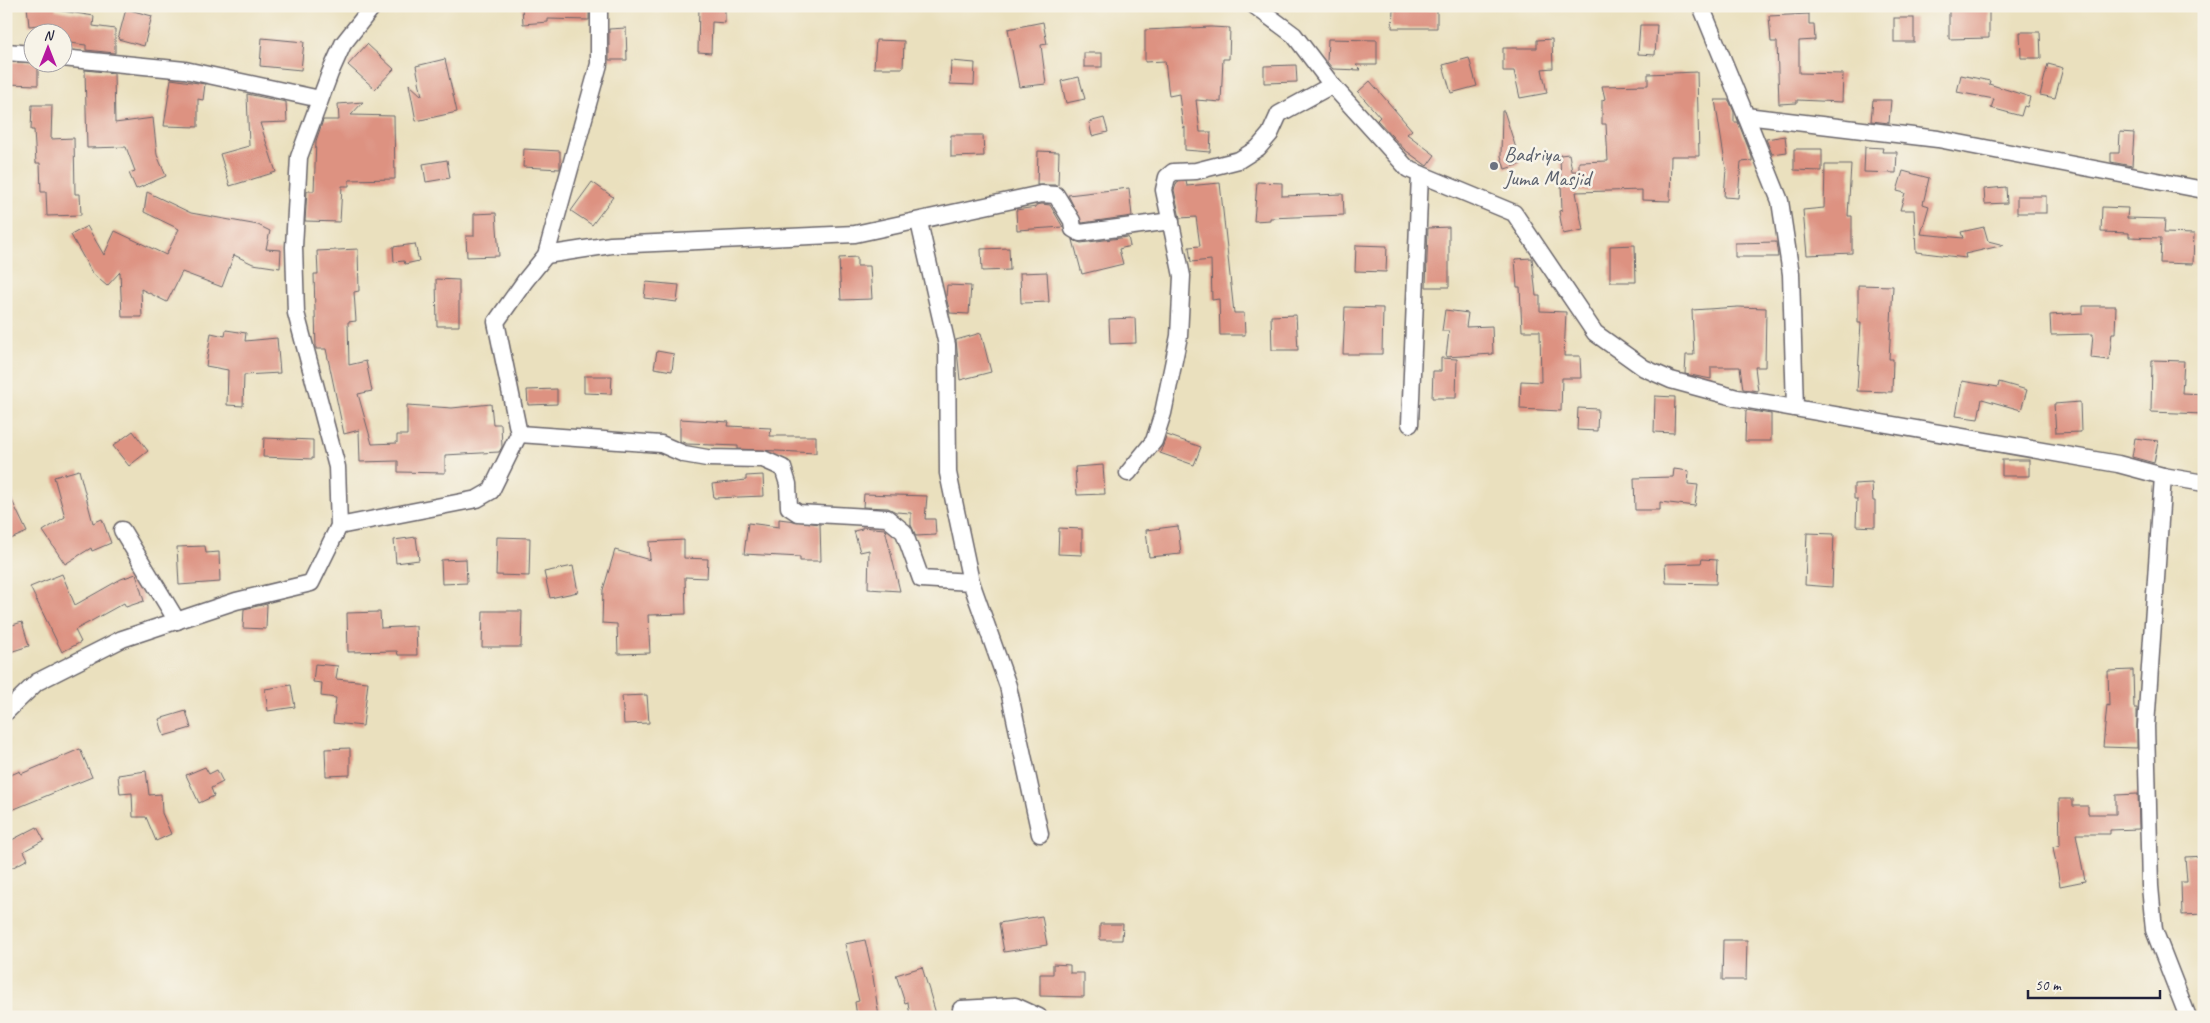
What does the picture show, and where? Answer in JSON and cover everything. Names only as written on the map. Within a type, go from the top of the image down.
[{"type":"street","points":[[6,712],[37,682],[122,639],[236,602],[311,583],[339,526],[337,467],[296,313],[294,247],[298,157],[343,44],[373,6]]},
{"type":"street","points":[[339,526],[477,499],[491,491],[519,434],[496,322],[546,255],[598,64],[599,6]]},
{"type":"street","points":[[1255,6],[1294,35],[1332,85],[1408,169],[1514,214],[1595,333],[1644,368],[1671,380],[1737,398],[2118,464],[2163,476],[2204,483]]},
{"type":"street","points":[[1701,6],[1780,201],[1791,274],[1795,408]]},
{"type":"street","points":[[6,52],[22,53]]},
{"type":"street","points":[[72,59],[185,70],[320,99]]},
{"type":"street","points":[[1128,473],[1154,441],[1163,413],[1179,336],[1182,276],[1164,190],[1167,177],[1173,172],[1196,171],[1239,160],[1258,148],[1270,134],[1279,114],[1332,85]]},
{"type":"street","points":[[1746,116],[1938,139],[2204,190]]},
{"type":"street","points":[[1410,424],[1420,174]]},
{"type":"street","points":[[546,255],[611,245],[855,234],[919,222],[1025,195],[1041,194],[1056,195],[1072,221],[1073,229],[1080,233],[1171,221]]},
{"type":"street","points":[[919,222],[948,345],[948,473],[971,582],[1008,686],[1040,834]]},
{"type":"street","points":[[519,434],[661,444],[684,454],[707,458],[763,459],[783,468],[788,484],[789,507],[798,513],[887,518],[904,532],[921,579],[971,582]]},
{"type":"street","points":[[2163,476],[2146,726],[2150,886],[2154,930],[2188,1017]]},
{"type":"street","points":[[122,530],[177,621]]},
{"type":"street","points":[[962,1009],[1015,1006],[1039,1017]]},
{"type":"building","points":[[27,6],[55,6],[56,10],[94,16],[93,26],[115,29],[115,53],[86,50],[86,45],[72,43],[72,22],[29,22]]},
{"type":"building","points":[[522,6],[589,6],[589,20],[548,19],[548,22],[523,24]]},
{"type":"building","points":[[699,6],[725,6],[725,23],[712,22],[711,53],[698,52]]},
{"type":"building","points":[[126,9],[152,16],[144,46],[118,39]]},
{"type":"building","points":[[1989,9],[1989,38],[1949,39],[1949,10]]},
{"type":"building","points":[[1393,10],[1437,10],[1437,28],[1392,28]]},
{"type":"building","points":[[1809,14],[1809,24],[1814,24],[1815,40],[1799,41],[1799,73],[1843,74],[1842,102],[1797,100],[1797,103],[1779,104],[1777,42],[1771,42],[1769,16]]},
{"type":"building","points":[[1894,18],[1914,18],[1914,42],[1894,42]]},
{"type":"building","points":[[1043,22],[1047,44],[1041,45],[1046,84],[1019,87],[1008,29]]},
{"type":"building","points":[[1640,25],[1657,25],[1655,55],[1638,54]]},
{"type":"building","points":[[626,28],[627,60],[609,60],[609,29]]},
{"type":"building","points":[[1230,28],[1229,59],[1223,59],[1221,102],[1196,100],[1200,132],[1211,132],[1210,152],[1185,150],[1185,127],[1183,128],[1179,94],[1169,96],[1165,61],[1145,62],[1145,30]]},
{"type":"building","points":[[2020,32],[2040,32],[2041,58],[2021,58]]},
{"type":"building","points":[[262,38],[304,42],[301,70],[260,66]]},
{"type":"building","points":[[1328,39],[1377,40],[1377,65],[1356,65],[1361,70],[1333,69],[1327,62]]},
{"type":"building","points":[[1552,39],[1553,68],[1542,69],[1547,93],[1520,98],[1514,71],[1503,71],[1503,48],[1537,48],[1537,40]]},
{"type":"building","points":[[876,40],[904,41],[903,68],[874,68]]},
{"type":"building","points":[[367,44],[394,69],[375,89],[348,65]]},
{"type":"building","points":[[1084,53],[1102,53],[1102,67],[1084,67]]},
{"type":"building","points":[[1469,58],[1477,86],[1451,93],[1443,65]]},
{"type":"building","points":[[445,59],[457,112],[416,121],[409,84],[422,96],[416,66]]},
{"type":"building","points":[[951,61],[975,63],[974,85],[950,84]]},
{"type":"building","points":[[6,62],[22,62],[22,72],[38,72],[38,85],[6,84]]},
{"type":"building","points":[[2048,64],[2063,68],[2055,98],[2040,95]]},
{"type":"building","points":[[1296,65],[1297,82],[1264,83],[1264,66]]},
{"type":"building","points":[[85,70],[114,73],[115,123],[153,118],[157,155],[166,176],[136,189],[129,173],[135,171],[126,147],[87,148]]},
{"type":"building","points":[[1697,72],[1699,156],[1671,156],[1670,201],[1642,200],[1642,190],[1576,192],[1583,230],[1563,234],[1559,211],[1562,210],[1560,155],[1569,154],[1572,171],[1579,171],[1579,162],[1608,161],[1606,124],[1602,124],[1602,100],[1605,99],[1602,86],[1648,85],[1648,74]]},
{"type":"building","points":[[1961,75],[1990,81],[1989,84],[2030,97],[2027,107],[2024,106],[2021,116],[1991,108],[1994,99],[1957,92]]},
{"type":"building","points":[[1079,77],[1085,99],[1066,103],[1061,81]]},
{"type":"building","points":[[171,79],[205,84],[203,100],[198,99],[198,127],[164,126]]},
{"type":"building","points":[[1370,81],[1412,130],[1407,134],[1435,155],[1427,166],[1405,150],[1377,120],[1380,117],[1358,92]]},
{"type":"building","points":[[247,94],[286,102],[287,122],[260,123],[276,172],[230,186],[220,154],[249,146]]},
{"type":"building","points":[[1715,100],[1729,100],[1734,112],[1734,122],[1738,122],[1752,157],[1752,161],[1741,162],[1738,198],[1724,197],[1726,169]]},
{"type":"building","points":[[1873,100],[1891,100],[1889,123],[1871,121]]},
{"type":"building","points":[[363,102],[351,115],[394,116],[395,179],[349,180],[349,186],[342,186],[340,222],[305,221],[307,191],[314,191],[316,141],[323,120],[339,120],[338,104]]},
{"type":"building","points":[[32,105],[52,105],[51,139],[74,138],[75,194],[80,194],[81,215],[47,216],[46,192],[41,192],[40,163],[36,163],[34,130],[31,130]]},
{"type":"building","points":[[1502,111],[1504,111],[1521,164],[1505,169],[1501,156]]},
{"type":"building","points":[[1104,118],[1108,132],[1092,136],[1089,122]]},
{"type":"building","points":[[2120,132],[2134,133],[2132,166],[2111,162],[2111,153],[2119,153]]},
{"type":"building","points":[[951,135],[983,135],[984,156],[951,157]]},
{"type":"building","points":[[1785,136],[1787,152],[1772,154],[1766,139]]},
{"type":"building","points":[[1865,147],[1883,148],[1882,152],[1897,152],[1896,173],[1864,172]]},
{"type":"building","points":[[524,149],[560,151],[560,169],[523,167]]},
{"type":"building","points":[[1794,149],[1822,149],[1822,171],[1794,170]]},
{"type":"building","points":[[1038,151],[1059,152],[1058,185],[1037,185]]},
{"type":"building","points":[[447,160],[450,178],[426,182],[423,164]]},
{"type":"building","points":[[1825,165],[1851,165],[1848,216],[1852,216],[1852,253],[1807,255],[1803,210],[1824,208]]},
{"type":"building","points":[[1903,171],[1929,178],[1923,204],[1929,206],[1921,234],[1963,238],[1961,232],[1984,227],[1988,241],[2004,245],[1965,254],[1966,258],[1916,252],[1914,210],[1900,210],[1905,193],[1897,191]]},
{"type":"building","points":[[1186,181],[1187,186],[1220,183],[1234,313],[1244,313],[1245,335],[1220,335],[1219,299],[1212,300],[1211,260],[1191,262],[1189,247],[1200,246],[1196,217],[1180,218],[1174,190],[1177,182]]},
{"type":"building","points":[[592,182],[613,197],[592,225],[571,211]]},
{"type":"building","points":[[1257,182],[1282,183],[1282,196],[1343,194],[1344,215],[1270,218],[1270,220],[1254,221]]},
{"type":"building","points":[[2006,187],[2007,203],[1985,204],[1984,189]]},
{"type":"building","points":[[1129,188],[1132,216],[1082,223],[1068,195]]},
{"type":"building","points":[[147,192],[191,213],[258,225],[270,231],[266,249],[281,250],[280,268],[253,264],[234,255],[222,287],[182,272],[167,302],[141,289],[142,317],[122,317],[120,272],[107,286],[92,273],[71,235],[87,226],[104,255],[115,231],[166,255],[179,229],[144,212]]},
{"type":"building","points":[[2017,196],[2046,196],[2046,213],[2017,213]]},
{"type":"building","points":[[1036,205],[1050,205],[1063,227],[1017,230],[1016,210],[1036,207]]},
{"type":"building","points":[[2102,207],[2128,208],[2127,218],[2165,219],[2164,233],[2194,234],[2193,264],[2160,263],[2161,238],[2129,237],[2129,233],[2101,232]]},
{"type":"building","points":[[496,213],[499,256],[467,257],[466,236],[474,236],[474,214]]},
{"type":"building","points":[[1449,227],[1449,287],[1426,287],[1428,228]]},
{"type":"building","points":[[1128,237],[1130,246],[1119,249],[1123,264],[1082,274],[1073,240],[1081,243]]},
{"type":"building","points":[[1776,242],[1778,257],[1735,257],[1735,243]]},
{"type":"building","points":[[415,244],[419,261],[405,264],[404,261],[394,262],[393,247]]},
{"type":"building","points":[[1356,245],[1387,246],[1386,272],[1355,271]]},
{"type":"building","points":[[1635,245],[1636,282],[1610,282],[1610,246]]},
{"type":"building","points":[[1009,248],[1010,270],[982,271],[981,249]]},
{"type":"building","points":[[358,249],[359,291],[354,292],[356,321],[348,322],[349,365],[366,361],[372,391],[358,394],[372,444],[397,443],[397,435],[407,435],[407,405],[452,408],[491,404],[493,424],[501,424],[502,447],[499,452],[445,455],[445,473],[398,472],[398,461],[360,462],[359,430],[344,434],[326,349],[316,349],[314,274],[318,274],[317,251]]},
{"type":"building","points":[[857,257],[857,266],[870,266],[872,299],[841,300],[839,258]]},
{"type":"building","points":[[1532,258],[1536,296],[1540,296],[1540,311],[1566,312],[1564,356],[1580,356],[1581,378],[1562,378],[1561,411],[1520,409],[1521,381],[1541,382],[1540,331],[1522,331],[1520,287],[1517,287],[1515,259]]},
{"type":"building","points":[[1047,272],[1049,302],[1021,303],[1020,273]]},
{"type":"building","points":[[436,279],[459,280],[459,326],[437,326]]},
{"type":"building","points":[[646,282],[679,285],[677,302],[644,298]]},
{"type":"building","points":[[947,285],[971,286],[969,314],[950,313],[946,297]]},
{"type":"building","points":[[1858,285],[1893,286],[1889,359],[1893,359],[1892,392],[1857,391],[1861,323],[1858,323]]},
{"type":"building","points":[[2083,306],[2116,306],[2115,333],[2112,333],[2109,360],[2091,358],[2093,334],[2051,335],[2050,315],[2083,313]]},
{"type":"building","points":[[1345,307],[1383,308],[1382,354],[1343,354]]},
{"type":"building","points":[[1738,307],[1766,308],[1765,367],[1755,367],[1758,391],[1743,389],[1740,367],[1711,367],[1711,379],[1685,374],[1686,355],[1694,355],[1692,310]]},
{"type":"building","points":[[1445,310],[1468,313],[1466,327],[1492,326],[1493,354],[1446,357],[1449,331],[1442,331]]},
{"type":"building","points":[[1296,315],[1298,350],[1272,350],[1271,316]]},
{"type":"building","points":[[1135,318],[1136,343],[1110,344],[1109,319]]},
{"type":"building","points":[[226,330],[246,333],[245,341],[277,338],[280,373],[244,375],[243,406],[227,405],[228,370],[206,366],[211,333],[225,336]]},
{"type":"building","points":[[981,333],[991,372],[960,380],[956,340]]},
{"type":"building","points":[[657,351],[674,354],[672,371],[654,368]]},
{"type":"building","points":[[1441,358],[1457,359],[1456,398],[1432,398],[1433,371],[1441,371]]},
{"type":"building","points":[[2152,360],[2184,361],[2182,393],[2204,394],[2204,414],[2151,412]]},
{"type":"building","points":[[584,376],[612,376],[611,394],[584,393]]},
{"type":"building","points":[[1962,381],[1998,387],[1999,382],[2027,390],[2021,410],[1982,399],[1978,419],[1956,416]]},
{"type":"building","points":[[557,389],[557,404],[528,405],[527,390]]},
{"type":"building","points":[[1655,396],[1675,397],[1674,433],[1654,432]]},
{"type":"building","points":[[2080,402],[2081,432],[2056,433],[2054,404]]},
{"type":"building","points":[[1578,408],[1598,409],[1597,431],[1577,430]]},
{"type":"building","points":[[1746,410],[1771,414],[1771,441],[1745,441]]},
{"type":"building","points":[[680,419],[729,422],[728,426],[771,428],[770,436],[816,436],[816,453],[738,449],[738,446],[687,444],[680,441]]},
{"type":"building","points":[[133,431],[148,451],[129,466],[113,446]]},
{"type":"building","points":[[1167,435],[1201,447],[1194,465],[1160,453]]},
{"type":"building","points":[[264,438],[313,440],[313,459],[263,457]]},
{"type":"building","points":[[2135,438],[2158,441],[2154,463],[2132,457]]},
{"type":"building","points":[[2002,460],[2029,460],[2029,476],[2002,476]]},
{"type":"building","points":[[1103,465],[1105,494],[1077,495],[1075,467]]},
{"type":"building","points":[[1674,469],[1689,471],[1688,484],[1698,485],[1695,506],[1660,502],[1660,510],[1635,510],[1634,478],[1673,477]]},
{"type":"building","points":[[79,470],[93,523],[102,519],[111,543],[92,551],[91,548],[65,564],[43,531],[65,517],[54,477]]},
{"type":"building","points":[[763,475],[764,496],[714,498],[712,484],[746,480],[746,476]]},
{"type":"building","points":[[1872,483],[1873,501],[1875,501],[1875,527],[1856,526],[1857,499],[1854,499],[1854,484]]},
{"type":"building","points":[[6,488],[27,532],[6,541]]},
{"type":"building","points":[[864,494],[927,496],[925,519],[935,519],[936,535],[916,536],[911,525],[911,513],[896,512],[888,508],[863,507]]},
{"type":"building","points":[[779,519],[820,524],[821,561],[800,561],[800,557],[744,554],[748,523],[779,527]]},
{"type":"building","points":[[1178,526],[1181,554],[1149,557],[1146,530]]},
{"type":"building","points":[[862,527],[885,529],[900,591],[868,589],[869,550],[860,552],[854,531],[862,529]]},
{"type":"building","points":[[1059,528],[1082,529],[1082,555],[1058,554]]},
{"type":"building","points":[[1807,533],[1834,534],[1832,587],[1805,585]]},
{"type":"building","points":[[416,537],[419,560],[396,563],[394,540]]},
{"type":"building","points":[[497,537],[530,538],[529,576],[496,575]]},
{"type":"building","points":[[684,540],[684,558],[708,559],[707,578],[685,577],[686,614],[648,615],[650,653],[618,654],[617,624],[602,623],[603,590],[615,550],[650,560],[649,542]]},
{"type":"building","points":[[205,546],[206,553],[219,552],[220,582],[179,585],[177,547]]},
{"type":"building","points":[[466,559],[467,583],[442,584],[441,560]]},
{"type":"building","points":[[1702,559],[1717,560],[1716,584],[1666,583],[1665,564],[1701,563]]},
{"type":"building","points":[[573,566],[578,592],[550,598],[544,572]]},
{"type":"building","points":[[62,574],[75,605],[121,579],[136,574],[144,601],[126,607],[124,603],[75,630],[81,642],[62,652],[30,587]]},
{"type":"building","points":[[267,604],[266,629],[243,628],[244,609]]},
{"type":"building","points":[[483,611],[522,611],[521,647],[482,647]]},
{"type":"building","points":[[380,612],[381,628],[416,626],[417,655],[398,655],[397,651],[348,652],[347,613]]},
{"type":"building","points":[[22,622],[29,646],[10,652],[6,640],[6,627]]},
{"type":"building","points":[[315,664],[338,666],[336,679],[368,682],[363,726],[333,723],[336,698],[321,696],[322,683],[313,682]]},
{"type":"building","points":[[2133,670],[2134,708],[2137,708],[2137,748],[2103,747],[2107,705],[2109,706],[2108,671]]},
{"type":"building","points":[[291,685],[295,707],[268,711],[265,689]]},
{"type":"building","points":[[647,695],[649,723],[624,724],[622,696]]},
{"type":"building","points":[[186,711],[191,728],[164,736],[159,719]]},
{"type":"building","points":[[350,748],[350,775],[326,776],[325,749]]},
{"type":"building","points":[[80,749],[92,777],[12,810],[6,795],[6,777],[20,771],[21,774]]},
{"type":"building","points":[[205,767],[209,774],[217,770],[223,782],[211,788],[214,796],[199,803],[186,775]]},
{"type":"building","points":[[146,771],[149,795],[161,794],[162,813],[171,834],[156,841],[146,817],[133,817],[132,793],[120,794],[118,775]]},
{"type":"building","points":[[2138,794],[2139,829],[2110,830],[2110,834],[2076,834],[2085,881],[2060,886],[2053,847],[2060,845],[2059,799],[2073,799],[2073,806],[2088,806],[2088,814],[2116,814],[2116,795]]},
{"type":"building","points":[[37,827],[44,840],[24,851],[28,859],[6,871],[6,843]]},
{"type":"building","points":[[2204,856],[2204,914],[2182,915],[2181,882],[2187,882],[2185,857]]},
{"type":"building","points":[[1042,916],[1047,945],[1004,952],[999,923]]},
{"type":"building","points":[[1100,924],[1123,924],[1122,940],[1100,940]]},
{"type":"building","points":[[865,940],[872,970],[879,1017],[857,1017],[855,1002],[859,1001],[845,944]]},
{"type":"building","points":[[1723,940],[1747,940],[1746,980],[1722,980]]},
{"type":"building","points":[[1053,964],[1070,965],[1070,973],[1084,973],[1084,997],[1040,996],[1040,974],[1053,974]]},
{"type":"building","points":[[922,967],[937,1017],[910,1017],[908,1002],[905,1003],[896,975]]},
{"type":"place","name":"Badriya Juma Masjid","points":[[1494,166]]}]
